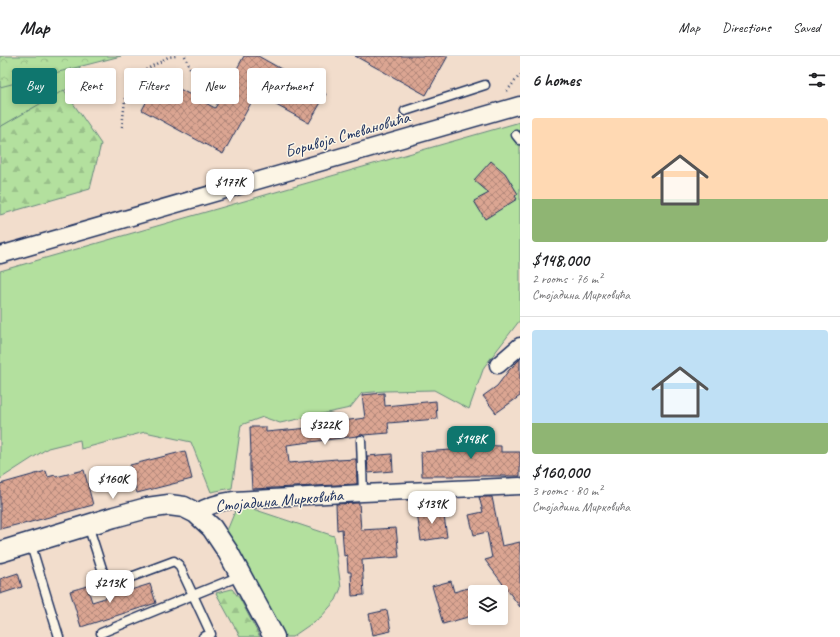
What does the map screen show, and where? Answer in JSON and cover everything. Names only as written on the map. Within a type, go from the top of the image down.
[{"type":"street","name":"Боривоја Стевановића","points":[[0,255],[520,105]]},
{"type":"street","points":[[498,365],[520,346]]},
{"type":"street","name":"Стојадина Мирковића","points":[[0,552],[147,508],[169,505],[184,507],[196,513],[213,504],[234,500],[520,486]]},
{"type":"street","points":[[196,513],[212,528],[228,552],[274,637]]},
{"type":"lane","points":[[405,111],[485,86]]},
{"type":"lane","points":[[361,440],[363,493]]},
{"type":"lane","points":[[88,525],[104,575],[110,581],[123,580],[174,561],[179,566],[211,634],[203,637]]},
{"type":"lane","points":[[30,542],[59,637]]},
{"type":"lane","points":[[101,633],[241,576]]},
{"type":"path","points":[[122,127],[125,100],[144,71],[168,57],[176,56]]},
{"type":"path","points":[[185,56],[190,68]]},
{"type":"path","points":[[507,91],[520,75]]},
{"type":"green space","points":[[0,56],[121,56],[74,68],[65,68],[65,70],[57,72],[57,68],[12,68],[12,84],[0,87]]},
{"type":"green space","points":[[76,56],[80,68],[65,68],[65,90],[57,95],[57,68],[12,68],[12,104],[41,104],[0,127],[0,69]]},
{"type":"green space","points":[[64,90],[65,104],[74,104],[101,144],[90,189],[0,215],[0,127],[40,104],[57,104],[57,94]]},
{"type":"green space","points":[[520,122],[520,320],[484,367],[469,409],[434,390],[385,391],[362,393],[350,408],[280,423],[263,417],[241,425],[232,488],[211,492],[191,442],[145,432],[81,449],[80,440],[48,448],[0,479],[0,271]]},
{"type":"green space","points":[[238,504],[334,536],[341,588],[336,600],[321,617],[292,637],[285,637],[238,551],[226,533]]},
{"type":"green space","points":[[232,589],[240,599],[260,637],[240,637],[216,593]]},
{"type":"building","points":[[244,56],[258,56],[279,68],[247,68],[247,104],[250,104],[223,154],[142,110],[145,104],[183,104],[183,91],[191,95],[191,104],[208,104],[215,108],[217,104],[239,104],[239,68],[237,68]]},
{"type":"building","points":[[355,56],[448,56],[426,95]]},
{"type":"building","points":[[274,104],[320,104],[309,123]]},
{"type":"building","points":[[491,161],[505,173],[518,194],[515,196],[517,199],[485,219],[474,201],[489,193],[474,180]]},
{"type":"building","points":[[520,359],[520,396],[496,413],[483,396],[497,386],[509,370]]},
{"type":"building","points":[[384,393],[385,406],[436,401],[437,419],[388,423],[389,433],[360,435],[287,445],[289,463],[356,459],[357,484],[252,489],[250,471],[250,427],[266,427],[266,432],[320,427],[320,424],[365,418],[362,395]]},
{"type":"building","points":[[460,431],[474,432],[473,445],[501,446],[501,452],[520,452],[520,476],[422,476],[421,452],[451,450],[451,443],[460,443]]},
{"type":"building","points":[[185,451],[192,479],[137,493],[130,465]]},
{"type":"building","points":[[392,454],[393,471],[368,473],[367,456]]},
{"type":"building","points":[[84,470],[93,505],[0,529],[0,484],[46,471],[48,477],[55,475],[56,477]]},
{"type":"building","points":[[479,497],[492,497],[502,546],[520,542],[520,607],[508,591],[508,585],[504,585],[485,560],[492,558],[487,532],[474,535],[469,515],[483,512]]},
{"type":"building","points":[[359,503],[361,530],[396,528],[399,557],[362,560],[364,595],[352,596],[351,572],[348,572],[347,555],[344,556],[342,529],[337,530],[336,504]]},
{"type":"building","points":[[443,509],[447,537],[421,541],[417,513]]},
{"type":"building","points":[[18,573],[22,587],[0,594],[0,579]]},
{"type":"building","points":[[451,581],[454,592],[468,588],[468,617],[443,624],[432,586]]},
{"type":"building","points":[[150,584],[156,603],[81,627],[70,591],[87,586],[92,602]]},
{"type":"building","points":[[387,610],[391,631],[373,635],[369,614]]}]
